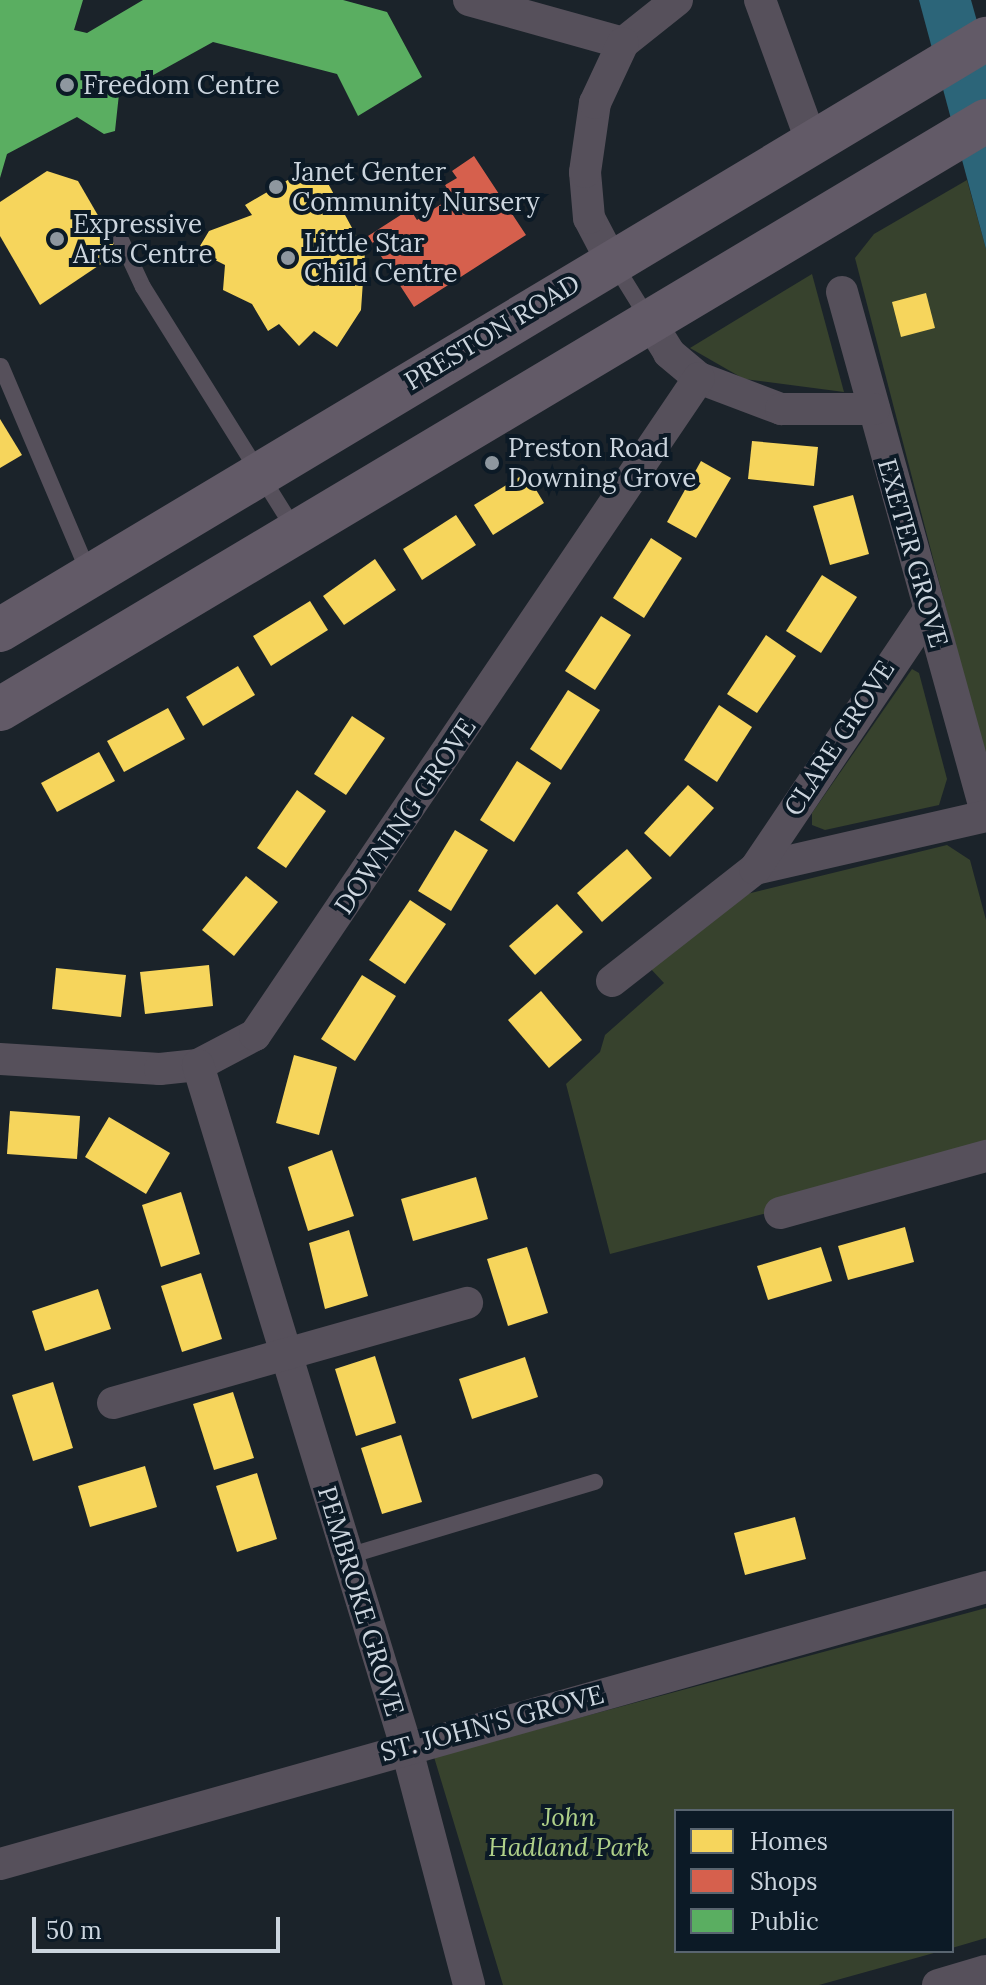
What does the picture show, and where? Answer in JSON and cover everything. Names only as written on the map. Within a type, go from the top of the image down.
[{"type":"street","points":[[469,0],[623,43]]},
{"type":"street","points":[[611,260],[589,218],[585,172],[595,103],[623,43],[677,0]]},
{"type":"street","points":[[760,0],[812,143]]},
{"type":"street","name":"PRESTON ROAD","points":[[0,630],[611,260],[986,39]]},
{"type":"street","points":[[0,709],[986,121]]},
{"type":"street","name":"EXETER GROVE","points":[[842,292],[986,814]]},
{"type":"street","points":[[650,322],[669,353],[699,378],[781,409],[874,409]]},
{"type":"street","name":"DOWNING GROVE","points":[[0,1059],[198,1065],[255,1035],[699,378]]},
{"type":"street","name":"CLARE GROVE","points":[[612,981],[755,869],[929,610]]},
{"type":"street","name":"CLARE GROVE","points":[[755,869],[986,814]]},
{"type":"street","name":"PEMBROKE GROVE","points":[[198,1065],[406,1746],[469,1985]]},
{"type":"street","points":[[780,1213],[986,1156]]},
{"type":"street","points":[[113,1403],[467,1303]]},
{"type":"street","name":"ST. JOHN'S GROVE","points":[[0,1864],[406,1746],[986,1587]]},
{"type":"street","points":[[938,1985],[986,1971]]},
{"type":"lane","points":[[115,227],[143,287],[298,534]]},
{"type":"lane","points":[[611,260],[650,322]]},
{"type":"lane","points":[[1,366],[90,575]]},
{"type":"lane","points":[[348,1556],[595,1482]]},
{"type":"green space","points":[[967,180],[986,249],[986,762],[855,258],[874,234]]},
{"type":"green space","points":[[812,274],[844,392],[744,379],[690,348]]},
{"type":"green space","points":[[912,669],[919,673],[947,779],[939,805],[825,830],[812,825],[812,813]]},
{"type":"green space","points":[[947,845],[970,860],[986,920],[986,1156],[610,1254],[566,1084],[600,1052],[605,1035],[664,983],[649,967],[739,896]]},
{"type":"green space","name":"John Hadland Park","points":[[986,1608],[986,1938],[954,1947],[954,1809],[674,1809],[674,1953],[934,1953],[819,1985],[503,1985],[434,1757]]},
{"type":"water","points":[[919,0],[971,0],[986,53],[986,249]]},
{"type":"building: Homes","name":"Little Star Child Centre","points":[[317,163],[365,252],[361,310],[337,347],[314,331],[299,346],[279,324],[268,331],[252,304],[223,290],[225,265],[197,251],[209,231],[252,215],[245,205]]},
{"type":"building: Homes","name":"Expressive Arts Centre","points":[[47,171],[78,181],[114,243],[104,262],[40,305],[0,236],[0,202]]},
{"type":"building: Homes","points":[[926,293],[935,328],[901,337],[892,302]]},
{"type":"building: Homes","points":[[0,419],[22,455],[0,468]]},
{"type":"building: Homes","points":[[752,441],[818,447],[814,486],[748,479]]},
{"type":"building: Homes","points":[[701,461],[731,478],[696,538],[667,522]]},
{"type":"building: Homes","points":[[526,473],[544,503],[493,535],[474,505]]},
{"type":"building: Homes","points":[[853,495],[869,554],[830,565],[813,506]]},
{"type":"building: Homes","points":[[456,515],[476,545],[422,580],[403,549]]},
{"type":"building: Homes","points":[[651,538],[682,558],[644,618],[613,598]]},
{"type":"building: Homes","points":[[375,559],[396,590],[344,625],[323,596]]},
{"type":"building: Homes","points":[[822,575],[857,597],[821,653],[786,631]]},
{"type":"building: Homes","points":[[310,601],[328,630],[271,666],[253,636]]},
{"type":"building: Homes","points":[[601,616],[631,635],[595,690],[565,671]]},
{"type":"building: Homes","points":[[766,635],[796,656],[757,713],[727,694]]},
{"type":"building: Homes","points":[[238,666],[255,695],[203,726],[186,697]]},
{"type":"building: Homes","points":[[568,690],[600,710],[561,770],[530,749]]},
{"type":"building: Homes","points":[[719,705],[752,727],[717,782],[684,760]]},
{"type":"building: Homes","points":[[168,708],[185,739],[124,772],[107,741]]},
{"type":"building: Homes","points":[[352,716],[385,738],[346,795],[314,774]]},
{"type":"building: Homes","points":[[99,752],[115,781],[57,812],[41,783]]},
{"type":"building: Homes","points":[[517,761],[551,783],[514,842],[480,820]]},
{"type":"building: Homes","points":[[688,785],[714,808],[670,857],[644,833]]},
{"type":"building: Homes","points":[[297,790],[326,811],[286,868],[257,848]]},
{"type":"building: Homes","points":[[455,830],[488,850],[451,911],[418,891]]},
{"type":"building: Homes","points":[[627,849],[652,878],[602,922],[577,893]]},
{"type":"building: Homes","points":[[246,876],[278,902],[234,956],[202,930]]},
{"type":"building: Homes","points":[[410,900],[446,924],[405,984],[369,960]]},
{"type":"building: Homes","points":[[557,904],[583,932],[535,975],[509,946]]},
{"type":"building: Homes","points":[[209,965],[213,1006],[145,1014],[140,972]]},
{"type":"building: Homes","points":[[56,968],[126,975],[121,1017],[52,1009]]},
{"type":"building: Homes","points":[[362,975],[396,996],[355,1061],[321,1039]]},
{"type":"building: Homes","points":[[541,991],[582,1040],[549,1068],[508,1020]]},
{"type":"building: Homes","points":[[294,1055],[337,1067],[319,1135],[276,1123]]},
{"type":"building: Homes","points":[[10,1111],[80,1116],[77,1159],[7,1154]]},
{"type":"building: Homes","points":[[109,1117],[170,1153],[146,1194],[85,1157]]},
{"type":"building: Homes","points":[[332,1150],[354,1216],[308,1231],[288,1167]]},
{"type":"building: Homes","points":[[476,1177],[488,1219],[413,1241],[401,1199]]},
{"type":"building: Homes","points":[[181,1192],[200,1254],[161,1267],[142,1205]]},
{"type":"building: Homes","points":[[905,1227],[914,1262],[848,1280],[838,1246]]},
{"type":"building: Homes","points":[[349,1230],[368,1296],[325,1309],[309,1243]]},
{"type":"building: Homes","points":[[527,1247],[548,1313],[508,1326],[487,1259]]},
{"type":"building: Homes","points":[[821,1247],[832,1281],[768,1300],[757,1266]]},
{"type":"building: Homes","points":[[201,1273],[222,1339],[182,1352],[161,1286]]},
{"type":"building: Homes","points":[[98,1289],[111,1329],[45,1351],[32,1311]]},
{"type":"building: Homes","points":[[375,1356],[396,1423],[356,1436],[335,1369]]},
{"type":"building: Homes","points":[[525,1357],[538,1397],[472,1419],[459,1379]]},
{"type":"building: Homes","points":[[53,1382],[73,1448],[33,1461],[12,1395]]},
{"type":"building: Homes","points":[[233,1392],[254,1458],[214,1470],[193,1404]]},
{"type":"building: Homes","points":[[401,1435],[422,1502],[382,1514],[361,1448]]},
{"type":"building: Homes","points":[[145,1466],[157,1507],[90,1527],[78,1486]]},
{"type":"building: Homes","points":[[257,1473],[277,1539],[237,1552],[216,1486]]},
{"type":"building: Homes","points":[[795,1517],[806,1559],[745,1575],[734,1533]]},
{"type":"building: Shops","points":[[474,156],[526,235],[414,307],[368,236],[410,209],[417,220],[452,197],[445,185],[457,178],[452,171]]},
{"type":"building: Public","name":"Freedom Centre","points":[[0,0],[83,0],[74,30],[87,33],[143,0],[343,0],[387,12],[422,77],[358,116],[337,74],[213,42],[119,94],[115,131],[104,134],[77,117],[7,154],[0,178]]},
{"type":"place","name":"Freedom Centre","points":[[67,85]]},
{"type":"place","name":"Janet Genter Community Nursery","points":[[276,187]]},
{"type":"place","name":"Expressive Arts Centre","points":[[57,239]]},
{"type":"place","name":"Little Star Child Centre","points":[[288,258]]},
{"type":"place","name":"Preston Road Downing Grove","points":[[492,463]]}]
